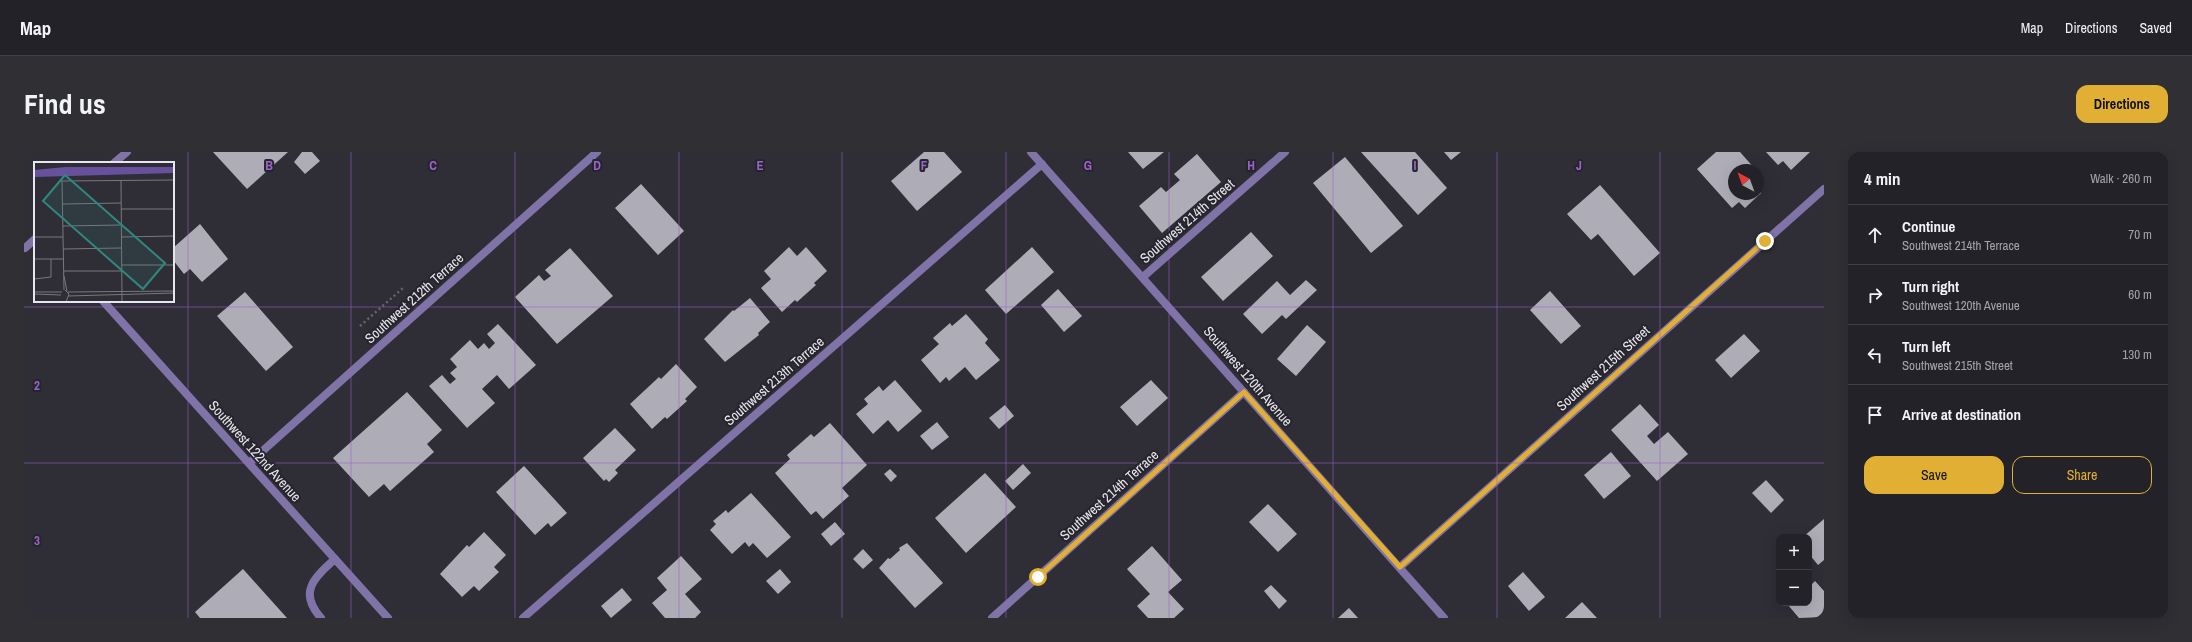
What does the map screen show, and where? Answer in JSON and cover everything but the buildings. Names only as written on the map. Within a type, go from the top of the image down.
[{"type":"street","points":[[115,162],[127,152]]},
{"type":"street","name":"Southwest 212th Terrace","points":[[249,463],[597,152]]},
{"type":"street","name":"Southwest 120th Avenue","points":[[1032,152],[1444,618]]},
{"type":"street","name":"Southwest 214th Street","points":[[1143,277],[1285,152]]},
{"type":"street","name":"Southwest 213th Terrace","points":[[523,618],[1042,164]]},
{"type":"street","name":"Southwest 215th Street","points":[[1400,567],[1824,189]]},
{"type":"street","points":[[25,248],[34,240]]},
{"type":"street","name":"Southwest 122nd Avenue","points":[[104,302],[388,618]]},
{"type":"street","name":"Southwest 214th Terrace","points":[[992,618],[1244,392]]},
{"type":"street","points":[[321,618],[311,607],[309,589],[318,575],[335,559]]},
{"type":"path","points":[[360,326],[403,288]]},
{"type":"route","points":[[1038,577],[1244,392],[1400,567],[1765,241]]}]
